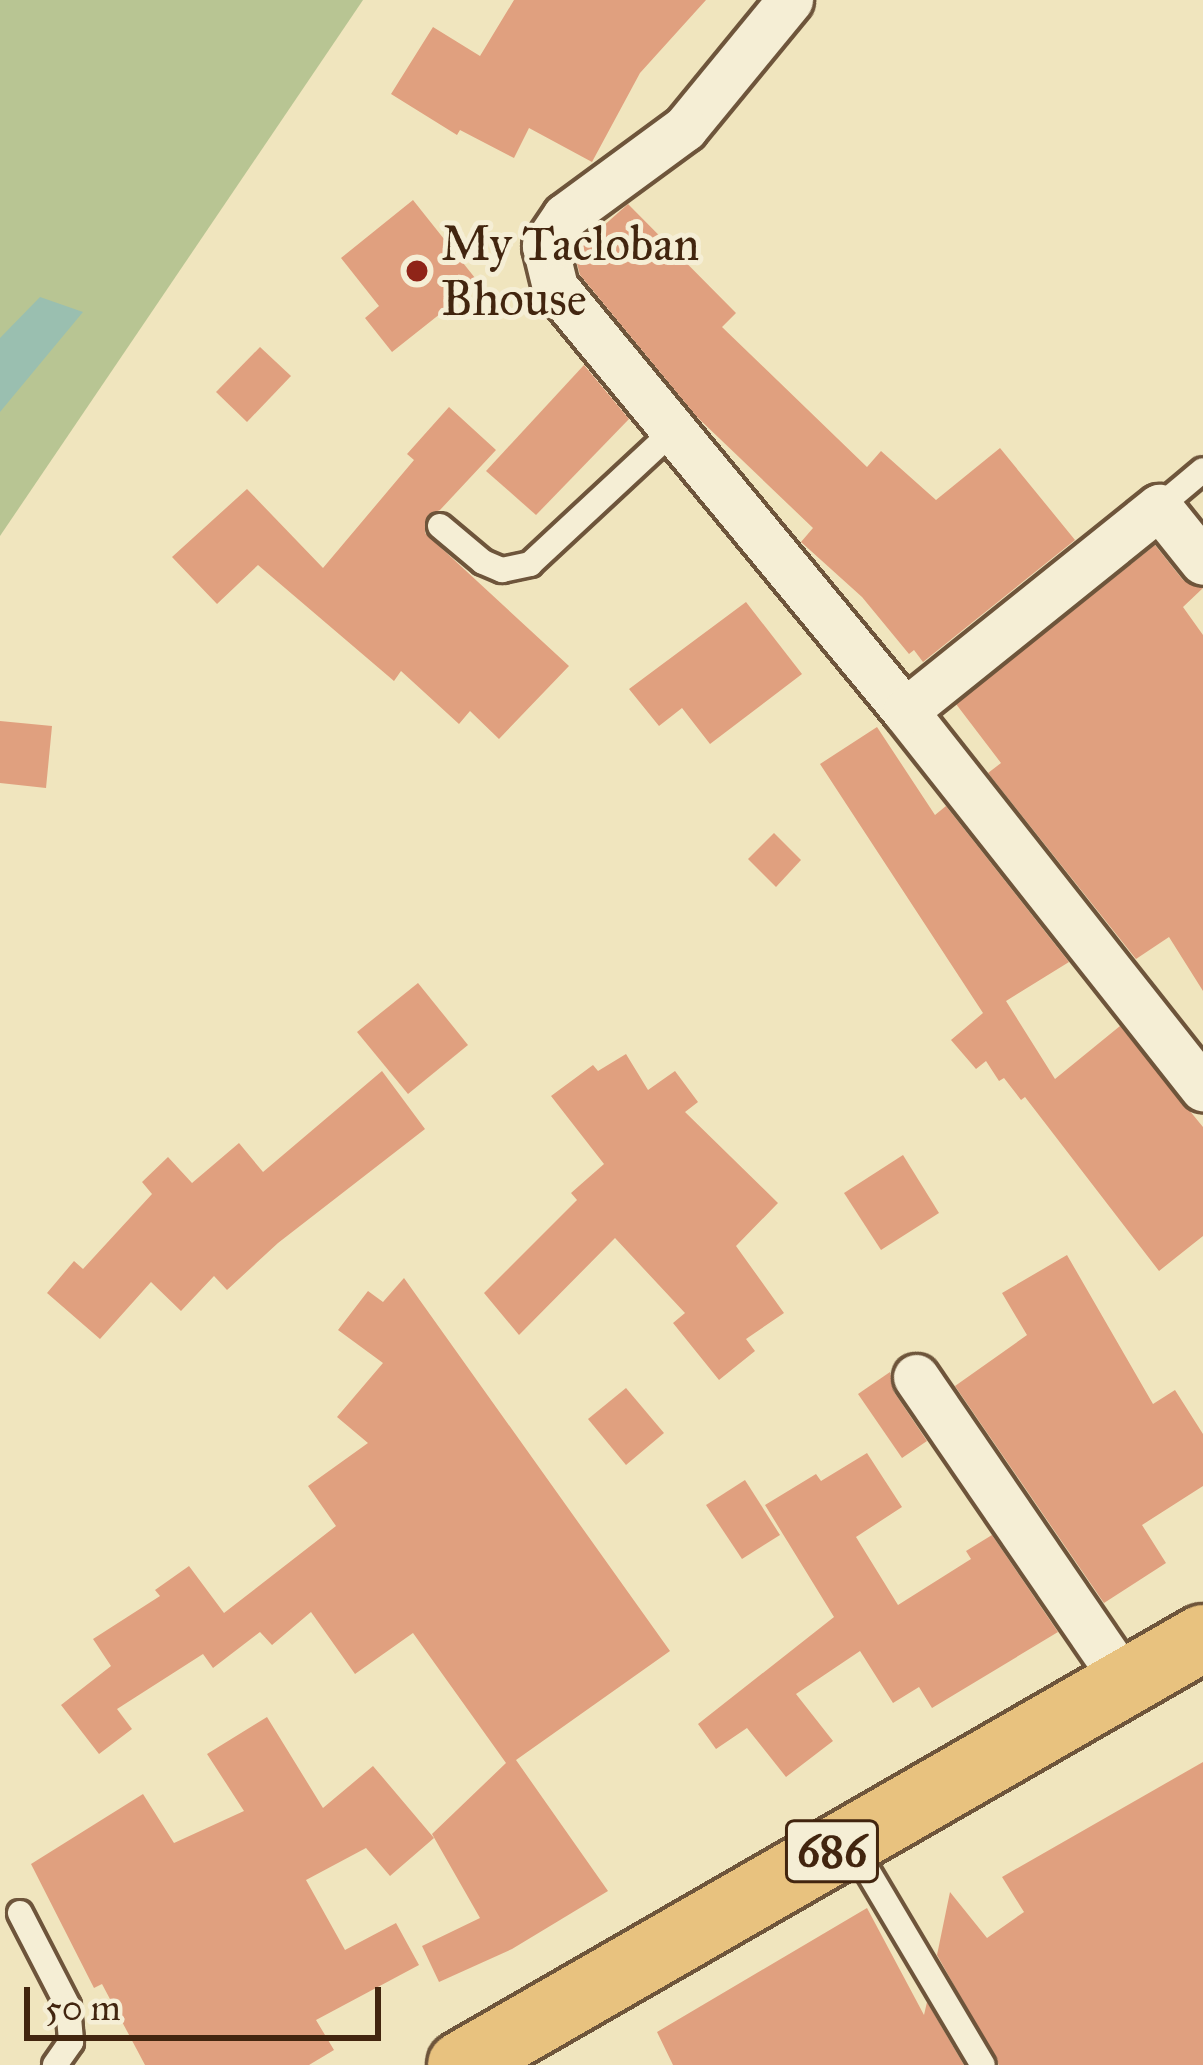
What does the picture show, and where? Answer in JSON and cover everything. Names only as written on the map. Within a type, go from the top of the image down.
[{"type":"main road","name":"686","points":[[460,2065],[1203,1638]]},
{"type":"street","points":[[790,0],[685,128],[565,216],[545,246],[555,287],[905,710],[1203,1088]]},
{"type":"street","points":[[905,710],[1159,507],[1203,562]]},
{"type":"street","points":[[916,1377],[1125,1682]]},
{"type":"lane","points":[[440,526],[484,562],[502,570],[530,564],[674,431]]},
{"type":"lane","points":[[1159,507],[1203,470]]},
{"type":"lane","points":[[850,1841],[983,2065]]},
{"type":"lane","points":[[20,1912],[68,2006],[70,2042],[56,2065]]},
{"type":"green space","points":[[0,0],[363,0],[0,536]]},
{"type":"shaded area","points":[[40,297],[83,312],[0,412],[0,338]]},
{"type":"building","points":[[514,0],[706,0],[640,73],[592,162],[529,128],[514,158],[460,130],[457,135],[391,94],[433,27],[480,56]]},
{"type":"building","points":[[413,200],[479,283],[392,352],[365,318],[379,306],[341,258]]},
{"type":"building","points":[[628,204],[736,313],[722,327],[867,467],[881,451],[936,500],[1000,448],[1075,540],[923,662],[914,650],[909,654],[862,597],[801,542],[813,528],[697,417],[580,275],[574,252]]},
{"type":"building","points":[[260,347],[291,376],[247,422],[216,392]]},
{"type":"building","points":[[584,365],[629,419],[536,515],[486,471]]},
{"type":"building","points":[[449,407],[496,450],[440,510],[428,515],[425,533],[569,666],[499,739],[470,711],[459,724],[401,671],[394,681],[258,565],[217,604],[172,557],[247,489],[323,568],[414,460],[407,454]]},
{"type":"building","points":[[1155,545],[1183,580],[1203,588],[1183,607],[1203,635],[1203,991],[1169,937],[1136,959],[988,773],[1001,763],[956,704]]},
{"type":"building","points":[[746,602],[802,674],[710,744],[682,708],[659,726],[629,689]]},
{"type":"building","points":[[0,721],[52,726],[46,788],[0,783]]},
{"type":"building","points":[[877,727],[935,815],[946,806],[1069,962],[1006,1001],[1055,1079],[1120,1026],[1203,1127],[1203,1236],[1159,1271],[1025,1097],[1021,1100],[1004,1078],[999,1081],[986,1061],[976,1069],[951,1040],[983,1013],[820,764]]},
{"type":"building","points":[[774,833],[801,860],[776,887],[748,859]]},
{"type":"building","points":[[418,983],[468,1045],[408,1094],[357,1032]]},
{"type":"building","points":[[626,1054],[648,1090],[675,1071],[698,1102],[685,1112],[778,1203],[736,1246],[784,1313],[746,1339],[755,1351],[719,1380],[673,1323],[685,1313],[615,1238],[519,1335],[484,1293],[577,1200],[571,1193],[604,1164],[551,1096],[593,1065],[598,1071]]},
{"type":"building","points":[[382,1071],[425,1129],[278,1243],[227,1290],[214,1276],[181,1311],[151,1282],[100,1339],[47,1293],[74,1261],[83,1269],[152,1194],[142,1182],[168,1157],[192,1183],[239,1143],[263,1172]]},
{"type":"building","points":[[903,1155],[939,1213],[881,1250],[844,1193]]},
{"type":"building","points":[[1067,1255],[1153,1404],[1175,1390],[1203,1434],[1203,1486],[1142,1525],[1166,1563],[1104,1603],[955,1386],[1027,1335],[1002,1293]]},
{"type":"building","points":[[404,1278],[670,1651],[516,1760],[608,1891],[512,1949],[439,1982],[422,1946],[480,1918],[432,1834],[506,1763],[413,1633],[355,1674],[311,1612],[272,1645],[260,1632],[213,1668],[203,1654],[117,1709],[132,1729],[99,1754],[61,1705],[111,1666],[93,1639],[160,1596],[155,1590],[189,1566],[224,1613],[336,1526],[308,1486],[368,1443],[337,1417],[383,1363],[338,1330],[368,1291],[383,1302]]},
{"type":"building","points":[[890,1372],[894,1392],[927,1441],[902,1458],[858,1394]]},
{"type":"building","points":[[626,1388],[664,1433],[626,1465],[588,1419]]},
{"type":"building","points":[[867,1453],[902,1507],[856,1537],[898,1605],[971,1559],[966,1551],[992,1535],[1058,1632],[932,1708],[919,1687],[893,1703],[860,1651],[796,1694],[833,1741],[786,1777],[747,1728],[716,1749],[698,1724],[834,1617],[765,1505],[816,1474],[821,1481]]},
{"type":"building","points":[[745,1480],[780,1535],[742,1559],[706,1505]]},
{"type":"building","points":[[267,1717],[323,1808],[373,1766],[434,1838],[390,1876],[366,1848],[306,1880],[345,1950],[396,1923],[419,1965],[316,2020],[334,2050],[309,2065],[145,2065],[102,1984],[94,1988],[31,1864],[143,1794],[174,1843],[244,1811],[207,1754]]},
{"type":"building","points":[[1203,1762],[1203,2065],[999,2065],[937,1955],[950,1892],[987,1938],[1024,1912],[1002,1877]]},
{"type":"building","points":[[867,1908],[924,2015],[927,2002],[964,2065],[673,2065],[657,2032]]},
{"type":"place","name":"My Tacloban Bhouse","points":[[417,271]]}]
